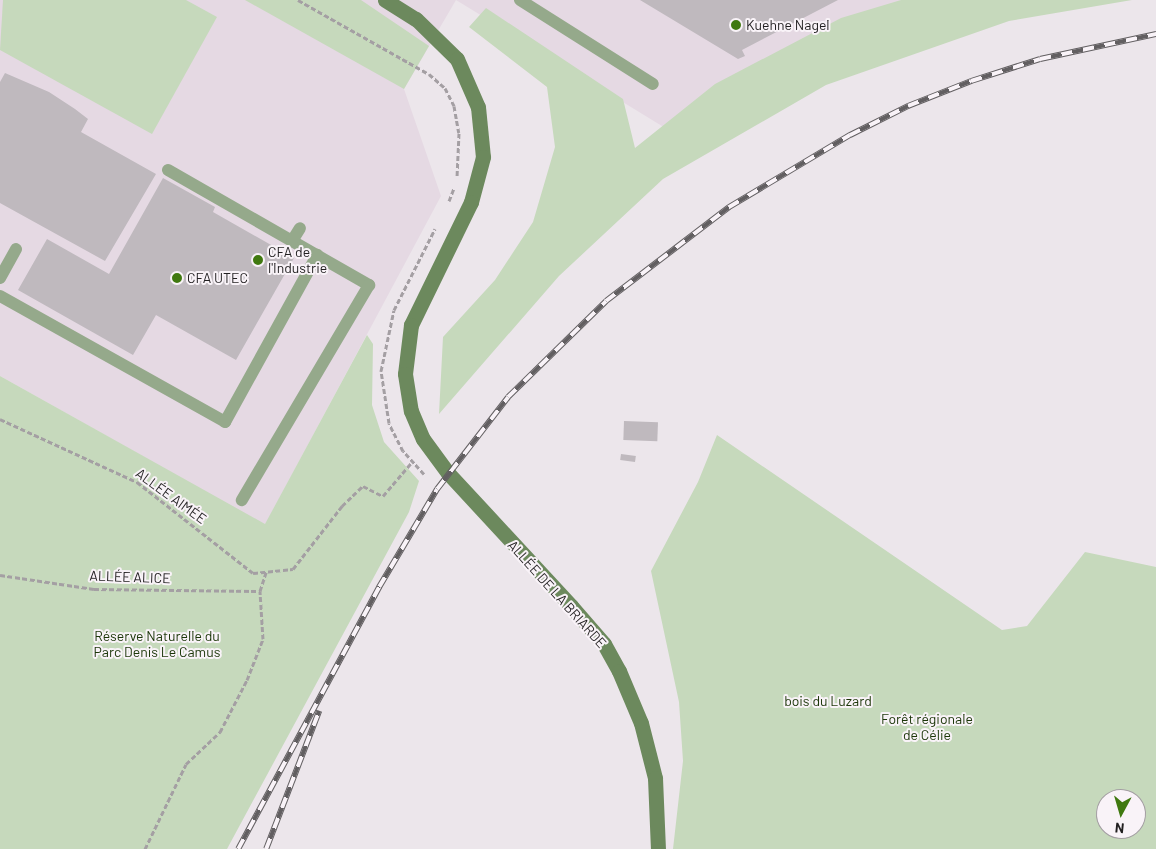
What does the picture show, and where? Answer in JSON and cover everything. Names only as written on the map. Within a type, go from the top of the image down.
[{"type":"street","name":"ALLÉE DE LA BRIARDE","points":[[385,0],[437,37],[457,59],[478,107],[483,157],[471,202],[417,308],[406,356],[407,394],[411,411],[423,439],[448,473],[571,606],[604,644],[620,671],[641,723],[654,771],[658,849]]},
{"type":"lane","points":[[520,0],[653,84]]},
{"type":"lane","points":[[168,170],[369,284],[242,500]]},
{"type":"lane","points":[[292,241],[300,228]]},
{"type":"lane","points":[[0,278],[16,249]]},
{"type":"lane","points":[[0,296],[225,422],[318,256]]},
{"type":"path","points":[[298,0],[429,74],[445,88],[454,106],[460,158],[448,205]]},
{"type":"path","points":[[431,482],[412,462],[388,423],[381,371],[394,310],[438,222]]},
{"type":"path","name":"ALLÉE AIMÉE","points":[[0,419],[136,482],[253,572],[293,569],[342,506],[363,486],[383,496],[412,462]]},
{"type":"path","points":[[145,849],[186,764],[220,732],[247,680],[263,639],[260,591],[267,570]]},
{"type":"path","name":"ALLÉE ALICE","points":[[0,574],[94,589],[260,591]]},
{"type":"shaded area","points":[[0,0],[456,0],[404,89],[441,196],[265,525],[0,376]]},
{"type":"shaded area","points":[[456,0],[901,0],[880,16],[675,134]]},
{"type":"green space","points":[[3,0],[186,0],[217,17],[152,134],[0,50]]},
{"type":"green space","points":[[245,0],[361,0],[429,46],[404,89]]},
{"type":"green space","points":[[901,0],[1132,0],[1009,21],[826,85],[663,179],[559,276],[439,414],[443,337],[495,280],[533,222],[555,147],[547,87],[469,27],[486,8],[623,99],[635,148],[715,84],[841,18]]},
{"type":"green space","name":"Réserve Naturelle du Parc Denis Le Camus","points":[[367,335],[373,344],[372,405],[384,442],[419,481],[409,512],[227,849],[0,849],[0,376],[265,524]]},
{"type":"green space","name":"Forêt régionale de Célie","points":[[717,435],[1002,630],[1027,626],[1085,552],[1156,567],[1156,849],[673,849],[683,761],[679,702],[651,571],[698,482]]},
{"type":"building","name":"Kuehne Nagel","points":[[640,0],[838,0],[742,50],[745,56],[738,59]]},
{"type":"building","points":[[5,73],[49,92],[75,109],[88,119],[81,132],[156,174],[105,261],[0,203],[0,82]]},
{"type":"building","points":[[163,178],[215,207],[213,212],[294,258],[236,360],[156,315],[133,355],[18,290],[47,239],[109,274]]},
{"type":"building","points":[[624,421],[658,422],[657,441],[623,440]]},
{"type":"building","points":[[621,454],[636,456],[635,462],[620,460]]},
{"type":"railway","points":[[238,849],[379,587],[437,489],[508,397],[606,301],[729,207],[850,135],[908,106],[971,81],[1040,59],[1156,34]]},
{"type":"railway","points":[[266,849],[319,711]]},
{"type":"place","name":"Kuehne Nagel","points":[[736,25]]},
{"type":"place","name":"CFA de l'Industrie","points":[[258,260]]},
{"type":"place","name":"CFA UTEC","points":[[177,278]]},
{"type":"park label","name":"bois du Luzard","points":[[828,701]]}]
